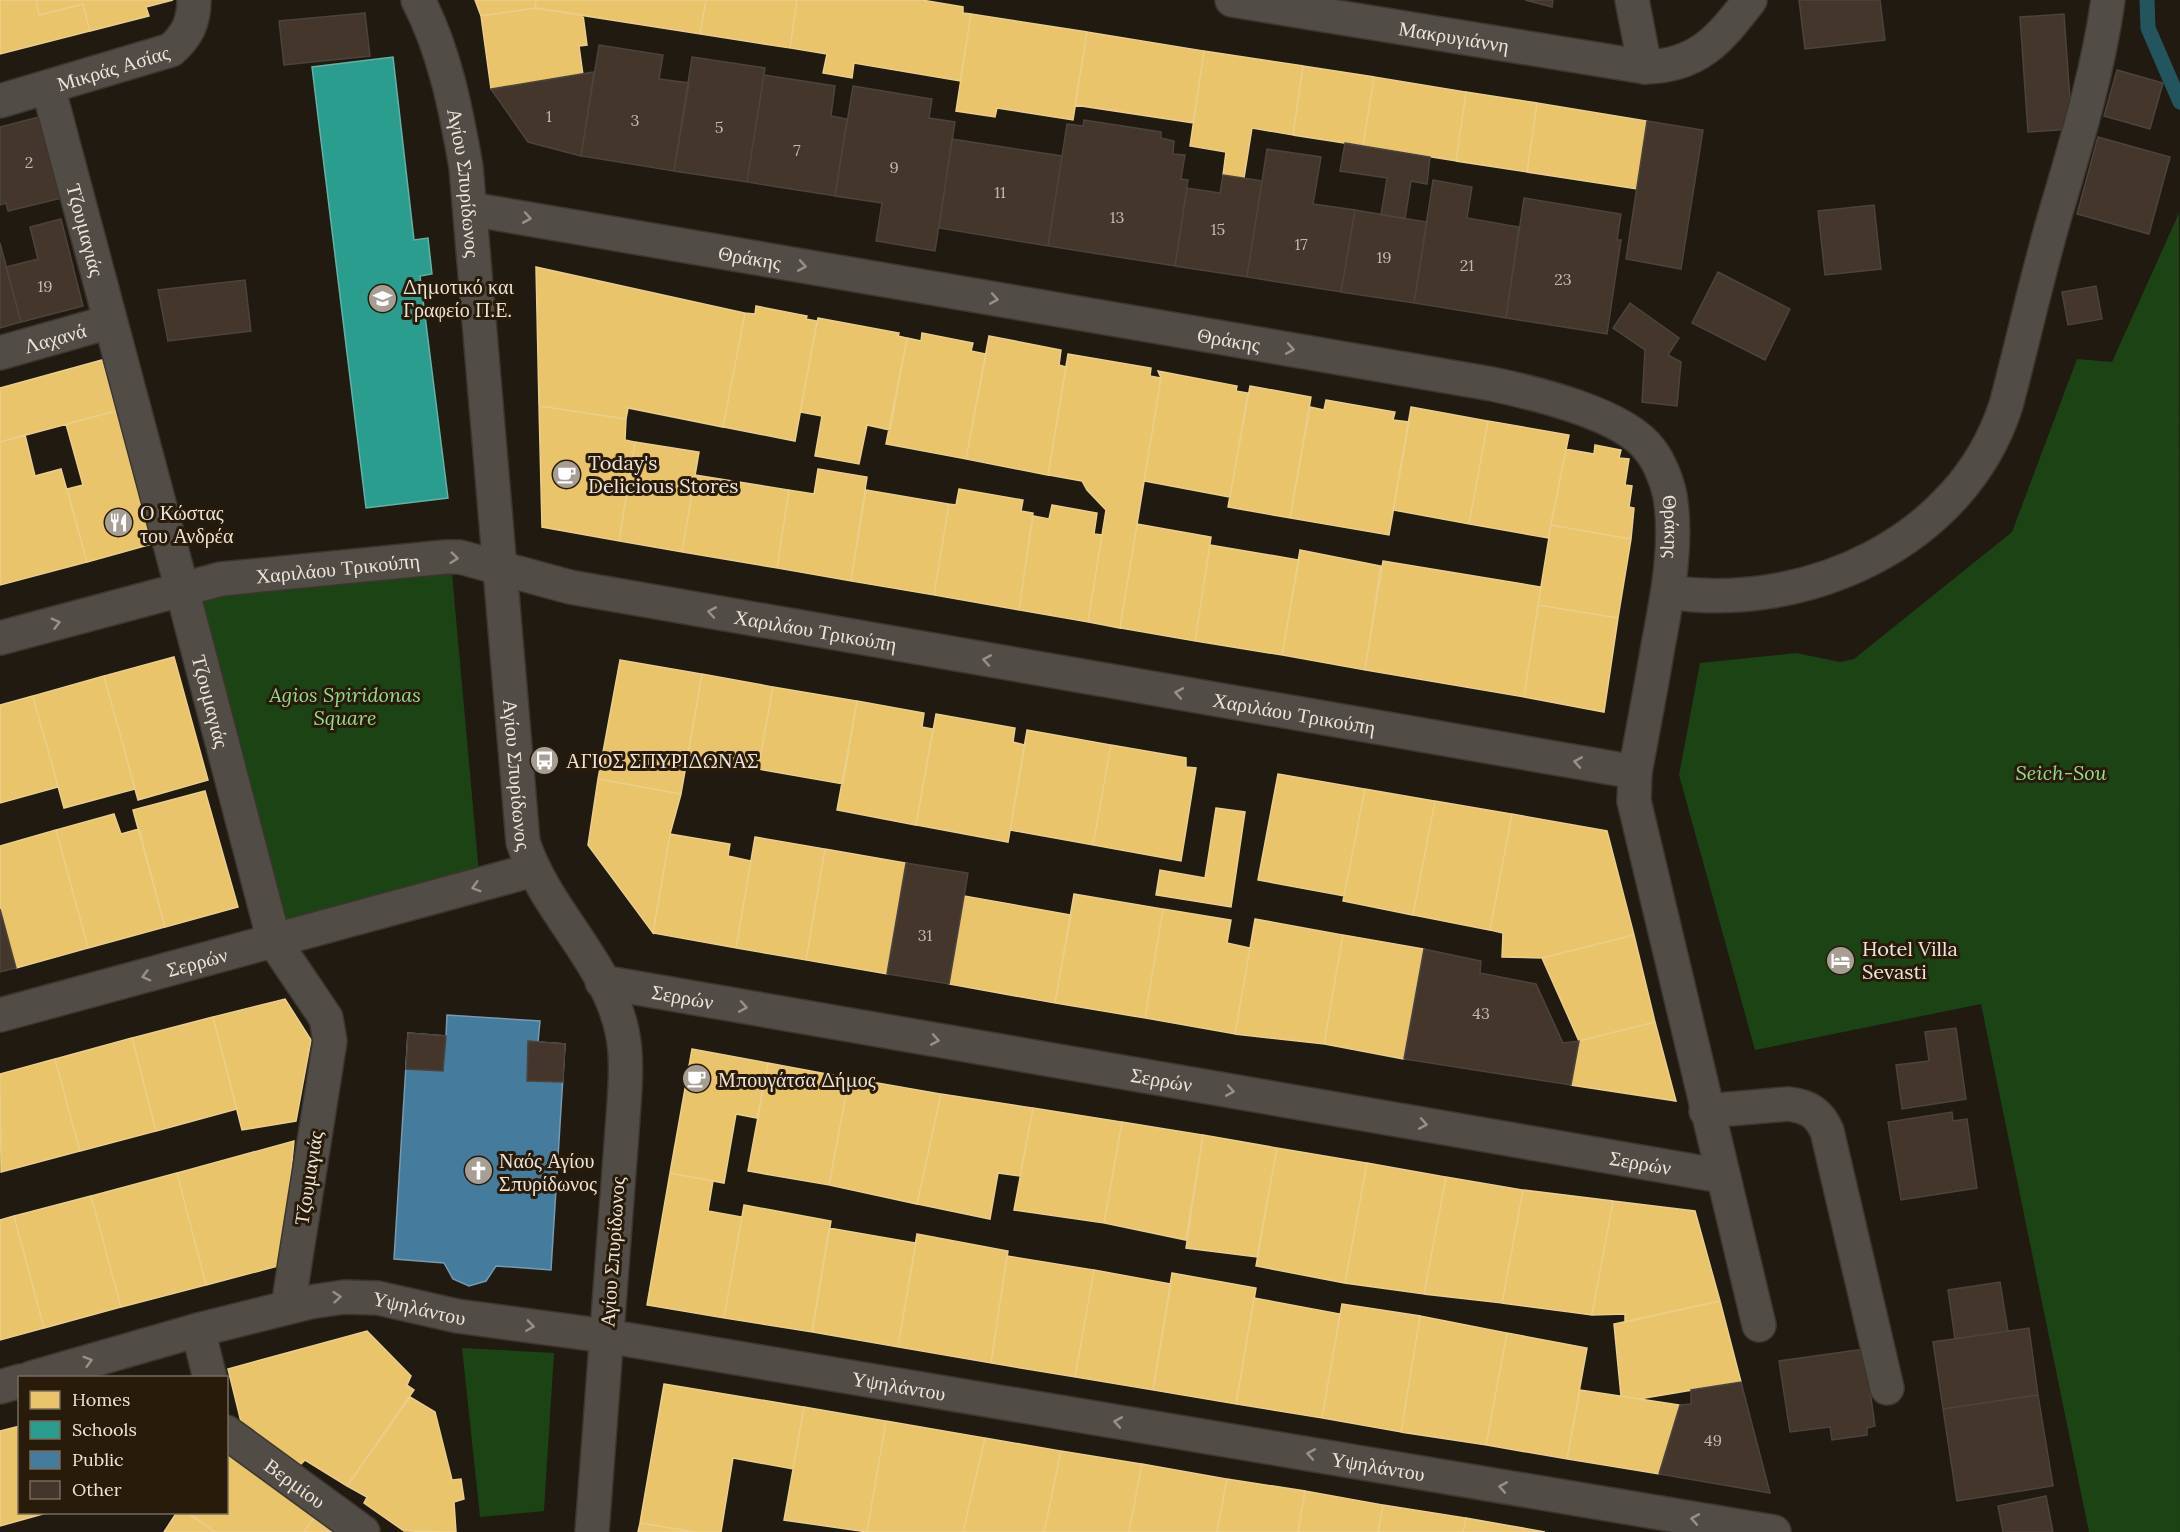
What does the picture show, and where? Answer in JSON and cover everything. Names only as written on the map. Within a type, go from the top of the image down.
[{"type":"street","name":"Μικράς Ασίας","points":[[0,100],[171,50],[182,40],[189,29],[194,0]]},
{"type":"street","name":"Αγίου Σπυρίδωνος","points":[[418,0],[438,42],[466,167],[521,832],[533,870],[602,982],[622,1029],[625,1063],[592,1532]]},
{"type":"street","name":"Μακρυγιάννη","points":[[1232,0],[1645,67],[1677,64],[1690,60],[1716,40],[1750,0]]},
{"type":"street","points":[[1632,0],[1645,67]]},
{"type":"street","points":[[1668,591],[1696,595],[1737,596],[1771,592],[1831,576],[1868,560],[1908,536],[1928,521],[1972,476],[1994,437],[2006,405],[2054,217],[2086,109],[2101,48],[2108,0]]},
{"type":"street","name":"Τζουμαγιάς","points":[[48,87],[274,941],[326,1018],[330,1041],[288,1307]]},
{"type":"street","name":"Θράκης","points":[[470,209],[1492,384],[1555,399],[1620,425],[1650,449],[1670,495],[1672,530],[1668,591],[1635,772],[1634,801],[1706,1111],[1759,1325]]},
{"type":"street","name":"Λαχανά","points":[[0,353],[109,322]]},
{"type":"street","name":"Χαριλάου Τρικούπη","points":[[0,638],[243,575],[445,556],[499,567],[570,587],[1635,772]]},
{"type":"street","name":"Σερρών","points":[[0,1015],[533,870]]},
{"type":"street","name":"Σερρών","points":[[602,982],[1722,1176]]},
{"type":"street","points":[[1706,1111],[1788,1104],[1812,1110],[1821,1120],[1827,1131],[1887,1389]]},
{"type":"street","name":"Υψηλάντου","points":[[35,1376],[288,1307],[326,1298],[360,1297],[457,1316],[606,1336],[1774,1532]]},
{"type":"street","points":[[198,1330],[210,1376]]},
{"type":"street","points":[[0,1387],[18,1382]]},
{"type":"street","name":"Βερμίου","points":[[228,1433],[363,1532]]},
{"type":"green space","name":"Seich-Sou","points":[[2179,213],[2180,1532],[2089,1532],[1981,1004],[1755,1050],[1679,775],[1700,663],[1796,653],[1840,662],[1854,659],[2012,532],[2077,359],[2112,362]]},
{"type":"green space","name":"Agios Spiridonas Square","points":[[452,574],[479,873],[280,927],[196,598]]},
{"type":"green space","points":[[462,1348],[554,1353],[544,1511],[480,1517]]},
{"type":"building: Homes","points":[[0,0],[36,0],[39,15],[83,4],[90,31],[0,54]]},
{"type":"building: Homes","points":[[36,0],[173,0],[146,7],[149,16],[90,31],[83,4],[39,15]]},
{"type":"building: Homes","points":[[475,0],[536,0],[535,8],[481,16]]},
{"type":"building: Homes","points":[[536,0],[706,0],[700,34],[535,8]]},
{"type":"building: Homes","points":[[706,0],[797,0],[790,48],[700,34]]},
{"type":"building: Homes","points":[[797,0],[922,0],[963,7],[963,13],[971,14],[960,81],[854,63],[852,78],[823,73],[827,54],[790,48]]},
{"type":"building: Homes","points":[[535,8],[583,15],[587,45],[579,46],[583,75],[491,89],[481,16]]},
{"type":"building: Homes","points":[[971,14],[1087,32],[1073,120],[997,108],[995,117],[956,111]]},
{"type":"building: Homes","points":[[1087,32],[1204,51],[1193,123],[1075,105]]},
{"type":"building: Homes","points":[[1204,51],[1303,66],[1293,135],[1252,128],[1244,178],[1223,175],[1226,152],[1190,146]]},
{"type":"building: Homes","points":[[1303,66],[1374,77],[1363,146],[1293,135]]},
{"type":"building: Homes","points":[[1374,77],[1466,92],[1456,161],[1363,146]]},
{"type":"building: Homes","points":[[1466,92],[1537,103],[1527,172],[1456,161]]},
{"type":"building: Homes","points":[[1537,103],[1647,121],[1637,189],[1527,172]]},
{"type":"building: Homes","points":[[536,267],[745,313],[723,427],[628,408],[626,419],[539,406]]},
{"type":"building: Homes","points":[[756,306],[807,316],[806,319],[817,321],[795,441],[723,427],[745,313],[755,314]]},
{"type":"building: Homes","points":[[818,318],[899,333],[898,336],[907,338],[890,430],[867,425],[859,464],[815,456],[822,416],[800,412]]},
{"type":"building: Homes","points":[[922,333],[973,343],[971,351],[986,354],[966,459],[886,444],[907,338],[921,341]]},
{"type":"building: Homes","points":[[989,336],[1061,350],[1059,365],[1066,367],[1048,475],[966,459]]},
{"type":"building: Homes","points":[[1068,354],[1151,368],[1150,376],[1161,378],[1120,628],[1088,622],[1106,510],[1087,490],[1082,481],[1048,475]]},
{"type":"building: Homes","points":[[102,360],[116,411],[0,442],[0,388]]},
{"type":"building: Homes","points":[[1158,371],[1237,386],[1236,391],[1248,393],[1230,497],[1144,481],[1161,378]]},
{"type":"building: Homes","points":[[1250,386],[1311,397],[1290,518],[1228,507]]},
{"type":"building: Homes","points":[[1326,400],[1395,412],[1393,420],[1409,422],[1389,535],[1290,518],[1310,407],[1324,410]]},
{"type":"building: Homes","points":[[539,406],[626,419],[625,440],[635,442],[619,541],[542,527]]},
{"type":"building: Homes","points":[[1411,407],[1488,421],[1469,524],[1393,510]]},
{"type":"building: Homes","points":[[116,411],[152,544],[87,562],[67,489],[83,485],[66,424]]},
{"type":"building: Homes","points":[[1488,421],[1569,435],[1548,538],[1469,524]]},
{"type":"building: Homes","points":[[25,435],[35,476],[61,469],[87,562],[0,585],[0,442]]},
{"type":"building: Homes","points":[[635,442],[699,452],[682,552],[619,541]]},
{"type":"building: Homes","points":[[1595,445],[1621,450],[1619,458],[1629,459],[1625,485],[1632,486],[1629,507],[1634,508],[1631,539],[1551,525],[1566,449],[1594,454]]},
{"type":"building: Homes","points":[[818,469],[867,477],[851,581],[777,568],[789,490],[814,494]]},
{"type":"building: Homes","points":[[695,475],[789,490],[777,568],[682,552]]},
{"type":"building: Homes","points":[[959,489],[1023,500],[1021,511],[1033,513],[1019,610],[934,595],[949,504],[956,505]]},
{"type":"building: Homes","points":[[866,490],[949,504],[934,595],[851,581]]},
{"type":"building: Homes","points":[[1052,505],[1097,513],[1094,534],[1102,535],[1088,622],[1019,610],[1033,516],[1049,519]]},
{"type":"building: Homes","points":[[1137,524],[1211,537],[1195,641],[1120,628]]},
{"type":"building: Homes","points":[[1551,525],[1631,539],[1618,618],[1538,605]]},
{"type":"building: Homes","points":[[1210,545],[1299,560],[1282,655],[1195,641]]},
{"type":"building: Homes","points":[[1300,550],[1381,566],[1365,670],[1282,655]]},
{"type":"building: Homes","points":[[1383,561],[1541,587],[1524,697],[1365,670]]},
{"type":"building: Homes","points":[[1538,605],[1618,618],[1604,712],[1524,697]]},
{"type":"building: Homes","points":[[174,657],[208,780],[138,800],[104,676]]},
{"type":"building: Homes","points":[[620,660],[702,674],[681,794],[598,779]]},
{"type":"building: Homes","points":[[702,674],[773,687],[758,769],[688,755]]},
{"type":"building: Homes","points":[[104,676],[135,789],[64,808],[33,696]]},
{"type":"building: Homes","points":[[773,687],[857,701],[843,784],[758,769]]},
{"type":"building: Homes","points":[[33,696],[58,787],[0,803],[0,705]]},
{"type":"building: Homes","points":[[857,701],[924,713],[922,727],[933,729],[916,825],[837,810]]},
{"type":"building: Homes","points":[[936,714],[1015,728],[1013,742],[1025,745],[1008,842],[916,825]]},
{"type":"building: Homes","points":[[1027,730],[1111,745],[1093,845],[1010,830]]},
{"type":"building: Homes","points":[[1111,745],[1186,758],[1186,767],[1196,768],[1181,861],[1093,845]]},
{"type":"building: Homes","points":[[1278,774],[1365,789],[1344,896],[1258,880]]},
{"type":"building: Homes","points":[[598,779],[681,794],[670,834],[653,933],[588,845]]},
{"type":"building: Homes","points":[[1365,789],[1435,801],[1413,915],[1343,901]]},
{"type":"building: Homes","points":[[205,791],[238,907],[165,927],[133,810]]},
{"type":"building: Homes","points":[[1435,801],[1512,814],[1490,930],[1413,915]]},
{"type":"building: Homes","points":[[1216,808],[1245,812],[1231,907],[1156,895],[1160,870],[1205,878]]},
{"type":"building: Homes","points":[[114,814],[121,834],[139,829],[165,927],[88,948],[56,830]]},
{"type":"building: Homes","points":[[1512,814],[1607,831],[1634,935],[1542,958],[1502,957],[1503,933],[1490,930]]},
{"type":"building: Homes","points":[[56,830],[88,948],[16,968],[0,909],[0,846]]},
{"type":"building: Homes","points":[[670,834],[730,844],[728,856],[751,861],[736,948],[653,933]]},
{"type":"building: Homes","points":[[755,837],[825,849],[806,960],[736,948]]},
{"type":"building: Homes","points":[[825,849],[906,863],[887,974],[806,960]]},
{"type":"building: Homes","points":[[1074,894],[1163,909],[1145,1018],[1055,1003]]},
{"type":"building: Homes","points":[[964,896],[1071,915],[1055,1003],[949,984]]},
{"type":"building: Homes","points":[[1163,909],[1231,920],[1227,943],[1250,948],[1235,1034],[1145,1018]]},
{"type":"building: Homes","points":[[1255,919],[1343,935],[1324,1044],[1235,1034]]},
{"type":"building: Homes","points":[[1343,935],[1424,949],[1404,1059],[1324,1044]]},
{"type":"building: Homes","points":[[1634,935],[1655,1022],[1579,1041],[1542,958]]},
{"type":"building: Homes","points":[[285,999],[311,1040],[296,1121],[242,1130],[213,1017]]},
{"type":"building: Homes","points":[[213,1017],[237,1109],[156,1131],[132,1038]]},
{"type":"building: Homes","points":[[1655,1022],[1676,1101],[1571,1085],[1579,1041]]},
{"type":"building: Homes","points":[[132,1038],[156,1131],[80,1151],[55,1059]]},
{"type":"building: Homes","points":[[692,1049],[768,1063],[757,1118],[736,1114],[724,1183],[670,1173]]},
{"type":"building: Homes","points":[[55,1059],[80,1151],[1,1172],[0,1074]]},
{"type":"building: Homes","points":[[768,1063],[849,1078],[829,1185],[748,1171]]},
{"type":"building: Homes","points":[[849,1078],[941,1094],[917,1204],[829,1185]]},
{"type":"building: Homes","points":[[941,1094],[1033,1108],[1020,1176],[998,1173],[990,1219],[917,1204]]},
{"type":"building: Homes","points":[[1033,1108],[1122,1122],[1104,1223],[1014,1210]]},
{"type":"building: Homes","points":[[1122,1122],[1203,1135],[1186,1240],[1104,1223]]},
{"type":"building: Homes","points":[[1203,1135],[1277,1148],[1257,1257],[1186,1248]]},
{"type":"building: Homes","points":[[294,1141],[282,1265],[206,1285],[177,1173]]},
{"type":"building: Homes","points":[[1277,1148],[1367,1163],[1345,1283],[1256,1266]]},
{"type":"building: Homes","points":[[1367,1163],[1446,1177],[1424,1294],[1345,1283]]},
{"type":"building: Homes","points":[[177,1173],[206,1285],[121,1307],[91,1196]]},
{"type":"building: Homes","points":[[670,1173],[713,1181],[708,1211],[742,1217],[724,1318],[647,1305]]},
{"type":"building: Homes","points":[[1446,1177],[1523,1190],[1502,1303],[1424,1294]]},
{"type":"building: Homes","points":[[1523,1190],[1613,1201],[1592,1315],[1502,1303]]},
{"type":"building: Homes","points":[[91,1196],[121,1307],[44,1328],[14,1216]]},
{"type":"building: Homes","points":[[1613,1201],[1695,1211],[1720,1301],[1625,1322],[1625,1314],[1592,1315]]},
{"type":"building: Homes","points":[[744,1205],[831,1221],[812,1332],[724,1318]]},
{"type":"building: Homes","points":[[14,1216],[44,1328],[0,1340],[0,1220]]},
{"type":"building: Homes","points":[[829,1228],[916,1243],[898,1347],[812,1332]]},
{"type":"building: Homes","points":[[917,1234],[1008,1251],[991,1363],[898,1347]]},
{"type":"building: Homes","points":[[1007,1256],[1094,1270],[1075,1377],[991,1363]]},
{"type":"building: Homes","points":[[1094,1270],[1171,1284],[1153,1390],[1075,1377]]},
{"type":"building: Homes","points":[[1172,1273],[1256,1288],[1236,1404],[1153,1390]]},
{"type":"building: Homes","points":[[1254,1298],[1340,1314],[1322,1418],[1236,1404]]},
{"type":"building: Homes","points":[[1720,1301],[1741,1382],[1639,1399],[1621,1396],[1614,1324]]},
{"type":"building: Homes","points":[[1342,1304],[1420,1316],[1401,1432],[1322,1418]]},
{"type":"building: Homes","points":[[1420,1316],[1507,1333],[1486,1445],[1401,1432]]},
{"type":"building: Homes","points":[[367,1331],[411,1376],[407,1385],[414,1390],[347,1486],[305,1460],[300,1465],[243,1430],[228,1369]]},
{"type":"building: Homes","points":[[1507,1333],[1587,1348],[1567,1459],[1486,1445]]},
{"type":"building: Homes","points":[[664,1384],[804,1407],[793,1469],[733,1458],[721,1532],[695,1532],[640,1523]]},
{"type":"building: Homes","points":[[1580,1390],[1680,1405],[1659,1474],[1567,1459]]},
{"type":"building: Homes","points":[[410,1397],[435,1412],[452,1480],[461,1479],[464,1499],[454,1502],[456,1532],[404,1531],[364,1503],[367,1497],[347,1486]]},
{"type":"building: Homes","points":[[804,1407],[886,1421],[867,1532],[784,1520]]},
{"type":"building: Homes","points":[[886,1421],[985,1438],[963,1532],[867,1532]]},
{"type":"building: Homes","points":[[18,1426],[18,1514],[43,1514],[0,1526],[0,1431]]},
{"type":"building: Homes","points":[[985,1438],[1061,1451],[1044,1532],[963,1532]]},
{"type":"building: Homes","points":[[235,1447],[321,1507],[304,1532],[215,1532],[189,1514],[228,1514],[228,1456]]},
{"type":"building: Homes","points":[[1061,1451],[1142,1464],[1129,1532],[1044,1532]]},
{"type":"building: Homes","points":[[1142,1464],[1227,1479],[1217,1532],[1129,1532]]},
{"type":"building: Homes","points":[[1227,1479],[1305,1491],[1298,1532],[1217,1532]]},
{"type":"building: Homes","points":[[1305,1491],[1383,1505],[1378,1532],[1298,1532]]},
{"type":"building: Homes","points":[[1383,1505],[1466,1518],[1463,1532],[1378,1532]]},
{"type":"building: Homes","points":[[321,1507],[356,1532],[304,1532]]},
{"type":"building: Homes","points":[[176,1514],[190,1514],[215,1532],[164,1532]]},
{"type":"building: Homes","points":[[1466,1518],[1545,1532],[1463,1532]]},
{"type":"building: Homes","points":[[640,1523],[695,1532],[638,1532]]},
{"type":"building: Schools","name":"Δημοτικό και Γραφείο Π.Ε.","points":[[393,57],[414,240],[428,238],[432,274],[420,276],[448,498],[366,508],[312,67]]},
{"type":"building: Public","name":"Ναός Αγίου Σπυρίδωνος","points":[[447,1015],[540,1021],[538,1042],[565,1044],[551,1270],[496,1266],[486,1281],[469,1286],[453,1279],[444,1263],[394,1259],[408,1033],[446,1036]]},
{"type":"building: Other","points":[[1525,0],[1553,0],[1552,7]]},
{"type":"building: Other","points":[[1799,0],[1880,0],[1885,40],[1805,49]]},
{"type":"building: Other","points":[[365,13],[370,56],[284,65],[279,21]]},
{"type":"building: Other","points":[[2064,14],[2072,129],[2028,132],[2020,17]]},
{"type":"building: Other","points":[[599,45],[663,55],[659,79],[689,83],[674,171],[581,156]]},
{"type":"building: Other","points":[[692,57],[765,68],[747,182],[674,171]]},
{"type":"building: Other","points":[[2117,70],[2163,83],[2150,129],[2104,116]]},
{"type":"building: Other","points":[[594,72],[581,156],[528,142],[491,89]]},
{"type":"building: Other","points":[[764,75],[835,86],[831,116],[847,119],[835,196],[747,182]]},
{"type":"building: Other","points":[[853,86],[932,99],[929,118],[955,122],[935,251],[876,241],[882,203],[835,196]]},
{"type":"building: Other","points":[[47,115],[66,197],[8,211],[6,203],[0,205],[0,127]]},
{"type":"building: Other","points":[[1084,120],[1161,132],[1161,138],[1174,141],[1173,154],[1185,155],[1181,179],[1188,180],[1175,266],[1048,246],[1067,124],[1083,126]]},
{"type":"building: Other","points":[[1647,121],[1703,130],[1681,269],[1626,259]]},
{"type":"building: Other","points":[[2098,137],[2170,157],[2149,234],[2077,214]]},
{"type":"building: Other","points":[[952,139],[1062,156],[1048,246],[939,228]]},
{"type":"building: Other","points":[[1345,143],[1430,157],[1427,184],[1411,181],[1405,219],[1381,215],[1387,178],[1340,171]]},
{"type":"building: Other","points":[[1267,149],[1321,157],[1313,204],[1355,210],[1341,292],[1247,277]]},
{"type":"building: Other","points":[[1223,175],[1262,181],[1247,277],[1175,266],[1187,188],[1220,193]]},
{"type":"building: Other","points":[[1433,180],[1472,187],[1467,218],[1519,227],[1506,318],[1414,303]]},
{"type":"building: Other","points":[[1524,198],[1621,214],[1617,240],[1621,240],[1607,334],[1506,318]]},
{"type":"building: Other","points":[[1874,205],[1881,269],[1825,275],[1818,211]]},
{"type":"building: Other","points":[[1355,210],[1427,222],[1414,303],[1341,292]]},
{"type":"building: Other","points":[[61,219],[83,306],[21,322],[6,267],[38,259],[30,227]]},
{"type":"building: Other","points":[[0,243],[21,322],[0,328]]},
{"type":"building: Other","points":[[1718,272],[1790,309],[1765,360],[1692,323]]},
{"type":"building: Other","points":[[245,280],[251,331],[168,341],[158,290]]},
{"type":"building: Other","points":[[2096,286],[2102,319],[2068,325],[2062,292]]},
{"type":"building: Other","points":[[1630,303],[1679,338],[1668,355],[1681,362],[1677,406],[1642,402],[1645,350],[1613,328]]},
{"type":"building: Other","points":[[906,863],[968,873],[949,984],[887,974]]},
{"type":"building: Other","points":[[0,909],[16,968],[0,972]]},
{"type":"building: Other","points":[[1424,949],[1481,961],[1480,973],[1536,984],[1563,1043],[1579,1041],[1571,1085],[1404,1059]]},
{"type":"building: Other","points":[[1956,1028],[1966,1099],[1902,1109],[1896,1065],[1929,1061],[1925,1032]]},
{"type":"building: Other","points":[[408,1033],[446,1036],[443,1071],[406,1069]]},
{"type":"building: Other","points":[[528,1041],[565,1044],[563,1082],[527,1081]]},
{"type":"building: Other","points":[[1952,1112],[1953,1121],[1967,1119],[1977,1188],[1901,1200],[1888,1122]]},
{"type":"building: Other","points":[[2000,1282],[2008,1331],[1955,1339],[1948,1290]]},
{"type":"building: Other","points":[[2029,1328],[2038,1395],[1943,1409],[1933,1342]]},
{"type":"building: Other","points":[[1864,1349],[1875,1426],[1867,1428],[1867,1435],[1832,1440],[1830,1427],[1790,1432],[1779,1361]]},
{"type":"building: Other","points":[[1741,1382],[1770,1493],[1659,1474],[1680,1405],[1691,1404],[1691,1390]]},
{"type":"building: Other","points":[[2038,1395],[2053,1486],[1957,1501],[1943,1409]]},
{"type":"building: Other","points":[[2046,1496],[2053,1532],[2003,1532],[1998,1506]]},
{"type":"waterway","points":[[2147,0],[2148,28],[2180,102]]},
{"type":"place","name":"Δημοτικό και Γραφείο Π.Ε.","points":[[382,298]]},
{"type":"place","name":"Today's Delicious Stores","points":[[567,474]]},
{"type":"place","name":"Ο Κώστας του Ανδρέα","points":[[119,523]]},
{"type":"place","name":"ΑΓΙΟΣ ΣΠΥΡΙΔΩΝΑΣ","points":[[545,760]]},
{"type":"place","name":"Hotel Villa Sevasti","points":[[1841,960]]},
{"type":"place","name":"Μπουγάτσα Δήμος","points":[[697,1079]]},
{"type":"place","name":"Ναός Αγίου Σπυρίδωνος","points":[[478,1171]]}]
